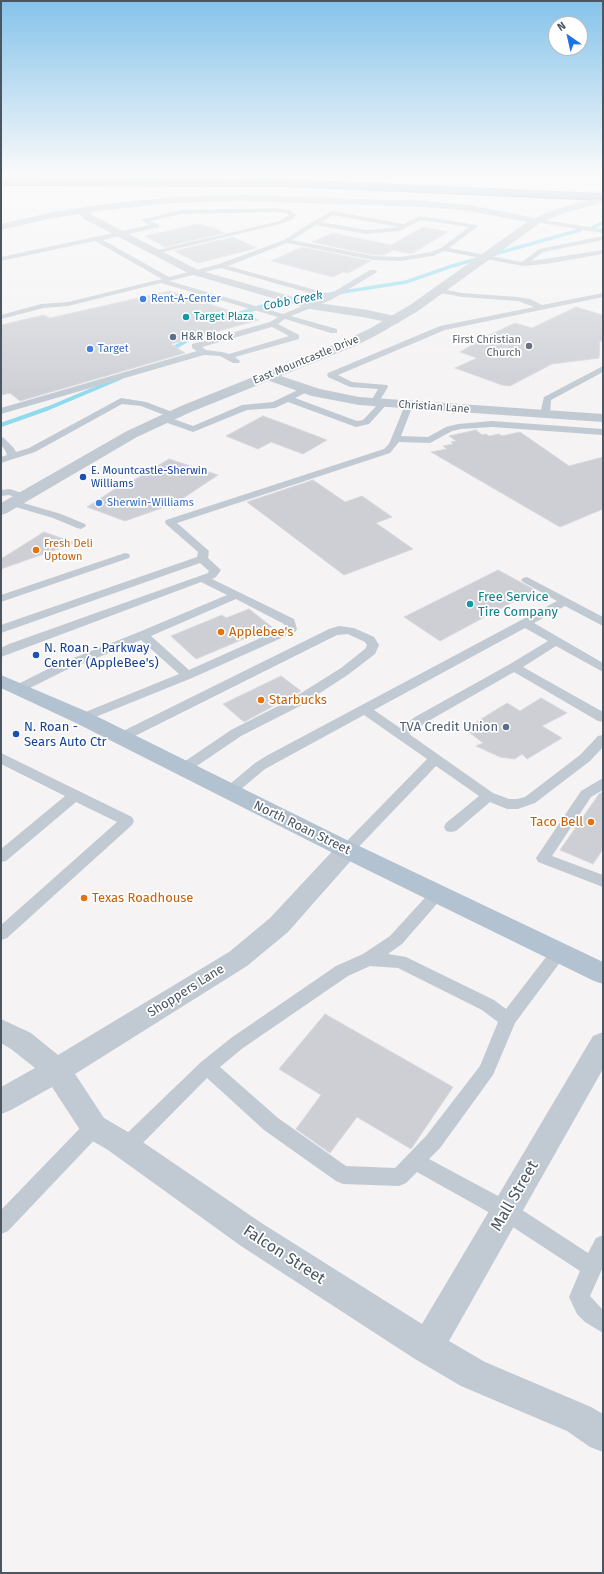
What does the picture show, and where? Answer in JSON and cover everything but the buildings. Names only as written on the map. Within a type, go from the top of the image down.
[{"type":"main road","name":"North Roan Street","points":[[9,685],[83,718],[229,792],[603,974]]},
{"type":"street","points":[[150,249],[194,272],[310,305],[394,320]]},
{"type":"street","name":"East Mountcastle Drive","points":[[9,499],[132,434],[168,417],[350,343],[394,320],[496,249]]},
{"type":"street","name":"Christian Lane","points":[[269,376],[306,389],[339,398],[492,417],[545,414],[603,418]]},
{"type":"street","name":"Shoppers Lane","points":[[1,1101],[57,1070],[238,959],[279,925],[347,850]]},
{"type":"street","name":"Falcon Street","points":[[1,1030],[22,1041],[57,1070],[94,1127],[126,1147],[252,1235],[427,1347],[473,1374],[579,1419],[603,1434]]},
{"type":"street","name":"Mall Street","points":[[427,1347],[603,1044]]},
{"type":"lane","points":[[1,259],[44,249]]},
{"type":"lane","points":[[114,249],[164,280],[334,331]]},
{"type":"lane","points":[[155,252],[166,249]]},
{"type":"lane","points":[[1,317],[44,306],[68,304],[221,266],[264,249]]},
{"type":"lane","points":[[329,249],[373,258],[388,259],[433,254],[442,249]]},
{"type":"lane","points":[[445,249],[523,264],[546,262],[603,252]]},
{"type":"lane","points":[[523,264],[544,249]]},
{"type":"lane","points":[[221,266],[330,296]]},
{"type":"lane","points":[[204,352],[195,346],[273,324],[285,316],[330,296],[373,272]]},
{"type":"lane","points":[[439,290],[462,295],[518,299],[527,301],[542,308]]},
{"type":"lane","points":[[288,399],[356,424],[366,422],[379,403],[384,387],[350,384],[331,375],[443,328],[603,295]]},
{"type":"lane","points":[[228,357],[296,337],[273,324]]},
{"type":"lane","points":[[1,411],[204,352],[222,354],[236,362]]},
{"type":"lane","points":[[545,414],[547,399],[603,369]]},
{"type":"lane","points":[[1,460],[32,450],[121,401],[142,404],[193,429],[245,407],[275,405],[306,389]]},
{"type":"lane","points":[[202,559],[204,551],[170,522],[387,451],[396,439],[409,406]]},
{"type":"lane","points":[[396,439],[430,440],[449,429],[492,417],[603,432]]},
{"type":"lane","points":[[1,440],[10,449],[12,456]]},
{"type":"lane","points":[[1,483],[8,486],[9,499],[81,526]]},
{"type":"lane","points":[[1,599],[125,556]]},
{"type":"lane","points":[[1,653],[13,646],[214,573],[215,570],[202,559]]},
{"type":"lane","points":[[1,629],[202,559]]},
{"type":"lane","points":[[83,718],[188,675],[291,629],[290,622],[202,578]]},
{"type":"lane","points":[[527,580],[603,622]]},
{"type":"lane","points":[[9,685],[60,668],[143,635],[236,595]]},
{"type":"lane","points":[[229,792],[260,766],[273,758],[566,601]]},
{"type":"lane","points":[[524,623],[603,668]]},
{"type":"lane","points":[[120,738],[333,632],[339,630],[350,631],[370,640],[373,645],[371,651],[345,671],[295,704],[236,733],[183,769]]},
{"type":"lane","points":[[143,635],[188,675]]},
{"type":"lane","points":[[400,734],[420,720],[514,667],[556,641]]},
{"type":"lane","points":[[514,667],[603,718]]},
{"type":"lane","points":[[364,709],[488,796],[498,802],[507,804],[518,804],[530,800],[584,758],[603,739]]},
{"type":"lane","points":[[1,758],[127,821],[1,934]]},
{"type":"lane","points":[[347,850],[435,759]]},
{"type":"lane","points":[[603,783],[586,794],[543,858],[603,881]]},
{"type":"lane","points":[[1,857],[75,795]]},
{"type":"lane","points":[[451,827],[488,796]]},
{"type":"lane","points":[[126,1147],[207,1067],[237,1042],[342,971],[369,959],[396,940],[437,894]]},
{"type":"lane","points":[[207,1067],[270,1124],[343,1175],[399,1177],[433,1142],[487,1070],[508,1019],[559,953]]},
{"type":"lane","points":[[369,959],[400,962],[488,1005],[508,1019]]},
{"type":"lane","points":[[1,1224],[94,1127]]},
{"type":"lane","points":[[414,1161],[506,1211],[592,1266]]},
{"type":"lane","points":[[603,1245],[582,1288],[580,1297],[584,1307],[592,1315],[603,1322]]},
{"type":"waterway","name":"Cobb Creek","points":[[318,296],[406,282],[452,266],[511,249]]},
{"type":"waterway","name":"Cobb Creek","points":[[231,318],[241,313],[273,303],[324,295]]},
{"type":"waterway","name":"Cobb Creek","points":[[167,352],[196,335]]},
{"type":"waterway","name":"Cobb Creek","points":[[1,425],[49,408],[120,378]]},
{"type":"place","name":"Rent-A-Center","points":[[143,299]]},
{"type":"place","name":"Target Plaza","points":[[186,317]]},
{"type":"place","name":"H&R Block","points":[[173,337]]},
{"type":"place","name":"First Christian Church","points":[[529,346]]},
{"type":"place","name":"Target","points":[[90,349]]},
{"type":"place","name":"E. Mountcastle-Sherwin Williams","points":[[83,477]]},
{"type":"place","name":"Sherwin-Williams","points":[[99,503]]},
{"type":"place","name":"Fresh Deli Uptown","points":[[36,550]]},
{"type":"place","name":"Free Service Tire Company","points":[[470,604]]},
{"type":"place","name":"Applebee's","points":[[221,632]]},
{"type":"place","name":"N. Roan - Parkway Center (AppleBee's)","points":[[36,655]]},
{"type":"place","name":"Starbucks","points":[[261,700]]},
{"type":"place","name":"TVA Credit Union","points":[[506,727]]},
{"type":"place","name":"N. Roan - Sears Auto Ctr","points":[[16,734]]},
{"type":"place","name":"Taco Bell","points":[[591,822]]},
{"type":"place","name":"Texas Roadhouse","points":[[84,898]]}]
